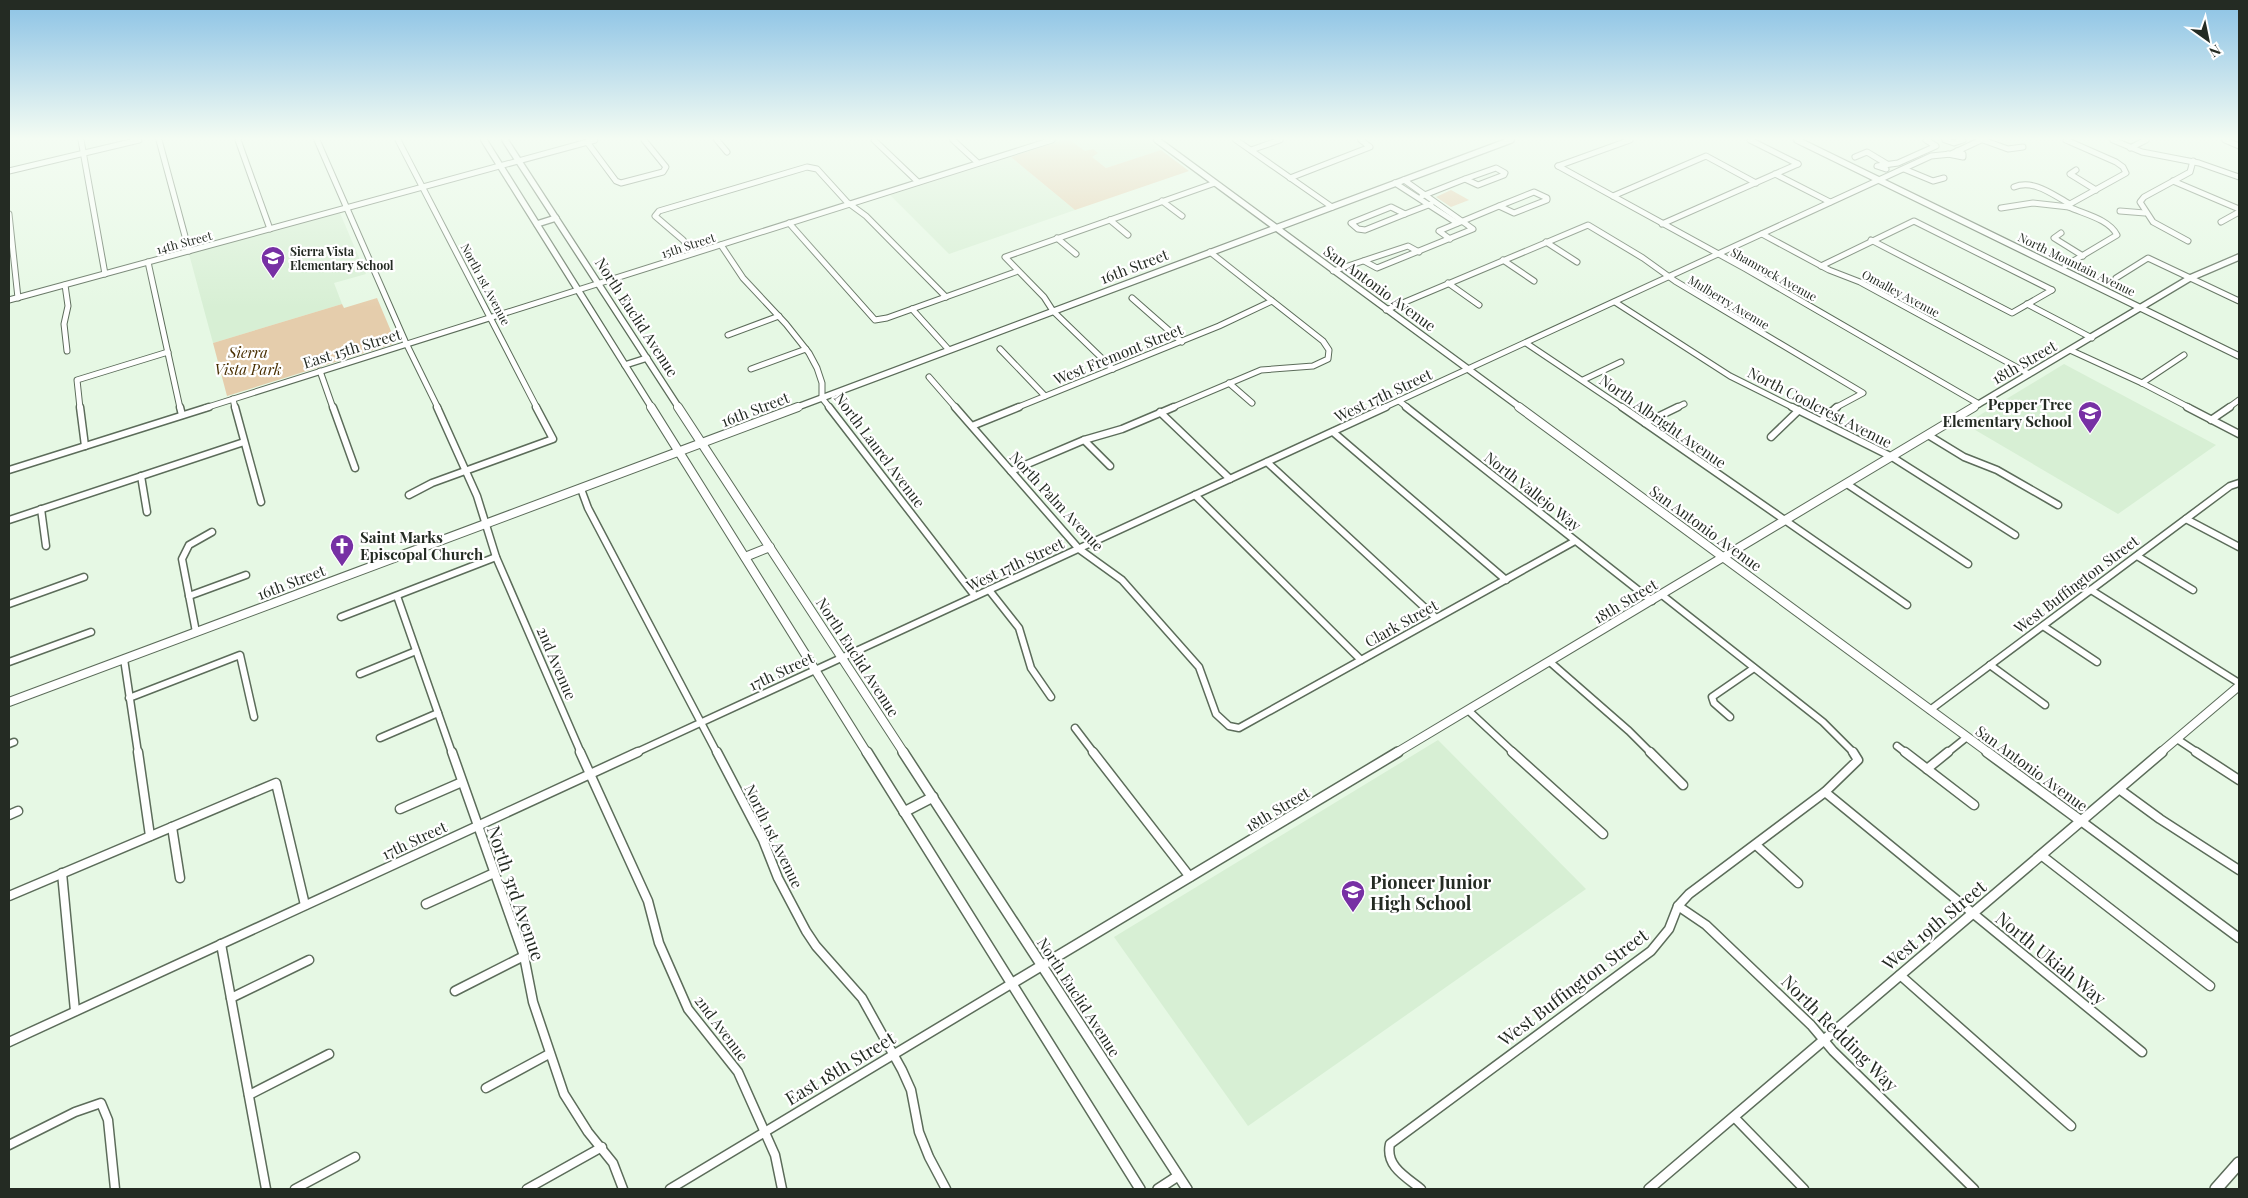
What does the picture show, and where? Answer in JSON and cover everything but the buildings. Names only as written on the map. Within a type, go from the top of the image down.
[{"type":"highway","points":[[2216,1189],[2239,1163]]},
{"type":"main road","points":[[519,196],[1140,1189]]},
{"type":"main road","name":"North Euclid Avenue","points":[[542,196],[1187,1189]]},
{"type":"main road","name":"San Antonio Avenue","points":[[1232,196],[2081,821]]},
{"type":"main road","name":"16th Street","points":[[9,702],[1361,196]]},
{"type":"main road","name":"North Mountain Avenue","points":[[1916,196],[2239,351]]},
{"type":"main road","name":"North Mountain Avenue","points":[[1917,196],[2065,266],[2239,356]]},
{"type":"main road","points":[[537,224],[556,218]]},
{"type":"main road","name":"18th Street","points":[[1027,975],[2092,338],[2142,306],[2190,278],[2237,260]]},
{"type":"main road","points":[[625,365],[647,358]]},
{"type":"main road","points":[[745,557],[770,547]]},
{"type":"main road","name":"West 19th Street","points":[[1649,1189],[2239,685]]},
{"type":"main road","points":[[904,812],[933,797]]},
{"type":"main road","name":"East 18th Street","points":[[1011,984],[1027,975]]},
{"type":"main road","points":[[1158,1189],[1178,1176]]},
{"type":"street","points":[[91,196],[105,274]]},
{"type":"street","points":[[175,196],[190,251]]},
{"type":"street","points":[[258,196],[270,229]]},
{"type":"street","name":"2nd Avenue","points":[[342,196],[406,344],[422,372],[466,470],[496,557],[590,774],[648,901],[659,943],[688,1009],[738,1072],[775,1155],[782,1189]]},
{"type":"street","name":"14th Street","points":[[9,300],[391,196]]},
{"type":"street","name":"North 1st Avenue","points":[[428,196],[492,317],[553,439],[466,470]]},
{"type":"street","points":[[693,253],[683,240],[655,216],[659,212],[712,196]]},
{"type":"street","points":[[841,196],[866,216],[946,297]]},
{"type":"street","name":"15th Street","points":[[588,287],[874,196]]},
{"type":"street","points":[[1113,368],[1053,311],[1044,297],[1005,257],[1177,196]]},
{"type":"street","points":[[1316,196],[1332,207]]},
{"type":"street","points":[[1364,261],[1378,268],[1472,230],[1472,226],[1460,222],[1415,196]]},
{"type":"street","points":[[1418,198],[1424,196],[1435,202],[1460,222]]},
{"type":"street","points":[[1450,239],[1439,231],[1524,196]]},
{"type":"street","points":[[1499,206],[1514,213],[1547,198],[1542,196]]},
{"type":"street","name":"Shamrock Avenue","points":[[1613,196],[1979,404]]},
{"type":"street","points":[[1662,224],[1726,196]]},
{"type":"street","points":[[1818,196],[1830,202]]},
{"type":"street","name":"West 17th Street","points":[[830,664],[1844,196]]},
{"type":"street","points":[[2052,196],[2104,222],[2116,233],[2116,237],[2065,266]]},
{"type":"street","points":[[2001,208],[2033,203],[2070,205],[2086,196]]},
{"type":"street","points":[[2146,196],[2140,202],[2145,213],[2156,225],[2188,241]]},
{"type":"street","points":[[2206,196],[2239,211]]},
{"type":"street","points":[[1162,201],[1182,216]]},
{"type":"street","points":[[1406,214],[1397,208],[1391,207],[1351,223],[1358,229],[1365,230],[1406,214],[1429,205],[1435,202]]},
{"type":"street","points":[[2120,211],[2145,213]]},
{"type":"street","points":[[2221,222],[2239,211]]},
{"type":"street","points":[[9,215],[18,298]]},
{"type":"street","points":[[1110,220],[1128,235]]},
{"type":"street","points":[[1821,266],[1872,240],[1914,221],[2052,290],[2012,313],[1872,240]]},
{"type":"street","points":[[789,223],[875,320],[912,309],[1018,271]]},
{"type":"street","name":"Mulberry Avenue","points":[[1546,242],[1588,225],[1643,258],[1668,277],[1863,393],[1835,408],[1822,421]]},
{"type":"street","points":[[2061,233],[2054,238],[2083,256]]},
{"type":"street","name":"Omalley Avenue","points":[[1762,234],[1821,266],[1860,282],[2029,374]]},
{"type":"street","points":[[1057,238],[1076,254]]},
{"type":"street","points":[[1386,310],[1546,242],[1578,262]]},
{"type":"street","name":"North Laurel Avenue","points":[[721,245],[752,289],[779,316],[806,349],[818,369],[823,391],[822,398],[976,596]]},
{"type":"street","points":[[1333,270],[1408,246],[1419,252]]},
{"type":"street","points":[[1011,471],[1084,440],[1122,429],[1261,370],[1273,366],[1314,366],[1322,364],[1330,355],[1327,345],[1323,341],[1210,252]]},
{"type":"street","points":[[2116,278],[2148,258],[2239,301]]},
{"type":"street","points":[[1503,260],[1534,281]]},
{"type":"street","points":[[148,262],[182,415]]},
{"type":"street","points":[[1448,283],[1479,305]]},
{"type":"street","points":[[65,285],[68,306],[64,324],[67,351]]},
{"type":"street","name":"East 15th Street","points":[[9,470],[588,287]]},
{"type":"street","points":[[1132,298],[1182,342]]},
{"type":"street","name":"West Fremont Street","points":[[972,426],[1182,342],[1272,301]]},
{"type":"street","name":"North Coolcrest Avenue","points":[[1615,302],[1730,376],[1892,457],[2015,534]]},
{"type":"street","points":[[2027,304],[2092,338]]},
{"type":"street","points":[[912,309],[949,350]]},
{"type":"street","points":[[728,335],[779,316]]},
{"type":"street","name":"North Albright Avenue","points":[[1526,343],[1583,380],[1907,605]]},
{"type":"street","points":[[751,369],[806,349]]},
{"type":"street","points":[[1000,349],[1045,396]]},
{"type":"street","points":[[2070,350],[2142,383],[2239,434]]},
{"type":"street","points":[[85,446],[77,380],[168,352]]},
{"type":"street","points":[[2142,383],[2184,356]]},
{"type":"street","points":[[1583,380],[1621,362]]},
{"type":"street","points":[[320,372],[355,468]]},
{"type":"street","name":"North Palm Avenue","points":[[929,377],[1079,548],[1088,557],[1122,580],[1200,667],[1205,678],[1208,697],[1223,721],[1228,726],[1240,728]]},
{"type":"street","points":[[1229,383],[1252,403]]},
{"type":"street","points":[[233,399],[261,502]]},
{"type":"street","points":[[2211,420],[2239,400]]},
{"type":"street","name":"North Vallejo Way","points":[[1399,402],[1652,601]]},
{"type":"street","points":[[1645,423],[1684,404]]},
{"type":"street","points":[[1771,437],[1799,410]]},
{"type":"street","points":[[1160,412],[1230,479]]},
{"type":"street","points":[[1333,432],[1506,580]]},
{"type":"street","points":[[1928,435],[1964,457],[1997,470],[2058,506]]},
{"type":"street","points":[[1084,440],[1110,466]]},
{"type":"street","points":[[9,520],[244,442]]},
{"type":"street","points":[[1267,462],[1436,618]]},
{"type":"street","points":[[409,495],[432,483],[466,470]]},
{"type":"street","points":[[141,476],[147,512]]},
{"type":"street","name":"West Buffington Street","points":[[1930,710],[2230,486],[2239,482]]},
{"type":"street","points":[[1847,484],[1968,564]]},
{"type":"street","name":"North 1st Avenue","points":[[581,489],[588,508],[763,840],[778,878],[806,931],[816,946],[862,998],[894,1055],[911,1090],[919,1132],[928,1157],[946,1189]]},
{"type":"street","points":[[1195,496],[1361,660]]},
{"type":"street","points":[[41,509],[46,546]]},
{"type":"street","points":[[2186,519],[2239,547]]},
{"type":"street","points":[[196,632],[182,552],[186,546],[212,532]]},
{"type":"street","name":"Clark Street","points":[[1240,728],[1575,541]]},
{"type":"street","points":[[2137,556],[2193,590]]},
{"type":"street","points":[[341,617],[496,557]]},
{"type":"street","points":[[189,596],[246,575]]},
{"type":"street","points":[[9,604],[84,577]]},
{"type":"street","points":[[989,590],[1019,628],[1031,668],[1051,697]]},
{"type":"street","points":[[2091,590],[2239,685]]},
{"type":"street","points":[[1662,595],[1754,668],[1712,697],[1714,703],[1730,717]]},
{"type":"street","name":"North 3rd Avenue","points":[[397,596],[524,956],[532,1002],[564,1094],[588,1132],[613,1163],[623,1189]]},
{"type":"street","points":[[2043,626],[2097,662]]},
{"type":"street","points":[[9,662],[91,632]]},
{"type":"street","points":[[360,674],[416,651]]},
{"type":"street","points":[[129,698],[240,655],[254,717]]},
{"type":"street","points":[[124,659],[150,836]]},
{"type":"street","points":[[1550,662],[1629,731],[1683,785]]},
{"type":"street","name":"17th Street","points":[[9,1042],[830,664]]},
{"type":"street","points":[[1990,665],[2046,705]]},
{"type":"street","name":"West Buffington Street","points":[[1421,1189],[1388,1160],[1387,1152],[1390,1144],[1651,951],[1669,929],[1678,906],[1689,894],[1825,792],[1858,760],[1835,732],[1754,668]]},
{"type":"street","points":[[1469,710],[1602,834]]},
{"type":"street","points":[[380,738],[438,713]]},
{"type":"street","points":[[1075,728],[1190,877]]},
{"type":"street","points":[[1927,768],[1967,738]]},
{"type":"street","points":[[2177,739],[2239,780]]},
{"type":"street","points":[[1897,746],[1974,805]]},
{"type":"street","points":[[400,808],[462,782]]},
{"type":"street","points":[[9,896],[276,783],[305,905]]},
{"type":"street","points":[[2119,789],[2160,819],[2239,870]]},
{"type":"street","name":"North Ukiah Way","points":[[1825,792],[2142,1052]]},
{"type":"street","points":[[9,815],[18,811]]},
{"type":"street","name":"San Antonio Avenue","points":[[2081,821],[2239,938]]},
{"type":"street","points":[[172,827],[180,878]]},
{"type":"street","points":[[1756,845],[1798,883]]},
{"type":"street","points":[[2041,855],[2210,986]]},
{"type":"street","points":[[426,904],[494,873]]},
{"type":"street","points":[[62,874],[75,1011]]},
{"type":"street","name":"North Redding Way","points":[[1678,906],[1706,925],[1811,1025],[1974,1189]]},
{"type":"street","points":[[221,944],[266,1189]]},
{"type":"street","points":[[455,991],[524,956]]},
{"type":"street","points":[[231,998],[309,960]]},
{"type":"street","points":[[1900,975],[2071,1126]]},
{"type":"street","name":"East 18th Street","points":[[670,1189],[1011,984]]},
{"type":"street","points":[[249,1095],[329,1054]]},
{"type":"street","points":[[486,1088],[549,1054]]},
{"type":"street","points":[[9,1145],[75,1112],[102,1103],[108,1120],[115,1189]]},
{"type":"street","points":[[1734,1117],[1804,1189]]},
{"type":"street","points":[[527,1189],[602,1147]]},
{"type":"street","points":[[295,1189],[355,1157]]},
{"type":"shaded area","points":[[891,196],[1058,196],[1075,210],[949,254]]},
{"type":"shaded area","name":"Sierra Vista Elementary School","points":[[340,213],[366,274],[334,283],[342,304],[213,343],[189,254]]},
{"type":"shaded area","name":"Pepper Tree Elementary School","points":[[2064,364],[2216,445],[2118,514],[1965,424]]},
{"type":"shaded area","name":"Pioneer Junior High School","points":[[1438,740],[1586,889],[1248,1126],[1114,937]]},
{"type":"green space","points":[[1058,196],[1116,196],[1075,210]]},
{"type":"green space","points":[[1462,196],[1469,200],[1451,207],[1436,197]]},
{"type":"green space","name":"Sierra Vista Park","points":[[377,298],[396,343],[227,396],[213,343],[342,304],[344,308]]},
{"type":"place","name":"Sierra Vista Elementary School","points":[[273,279]]},
{"type":"place","name":"Pepper Tree Elementary School","points":[[2090,434]]},
{"type":"place","name":"Saint Marks Episcopal Church","points":[[342,567]]},
{"type":"place","name":"Pioneer Junior High School","points":[[1353,913]]}]
